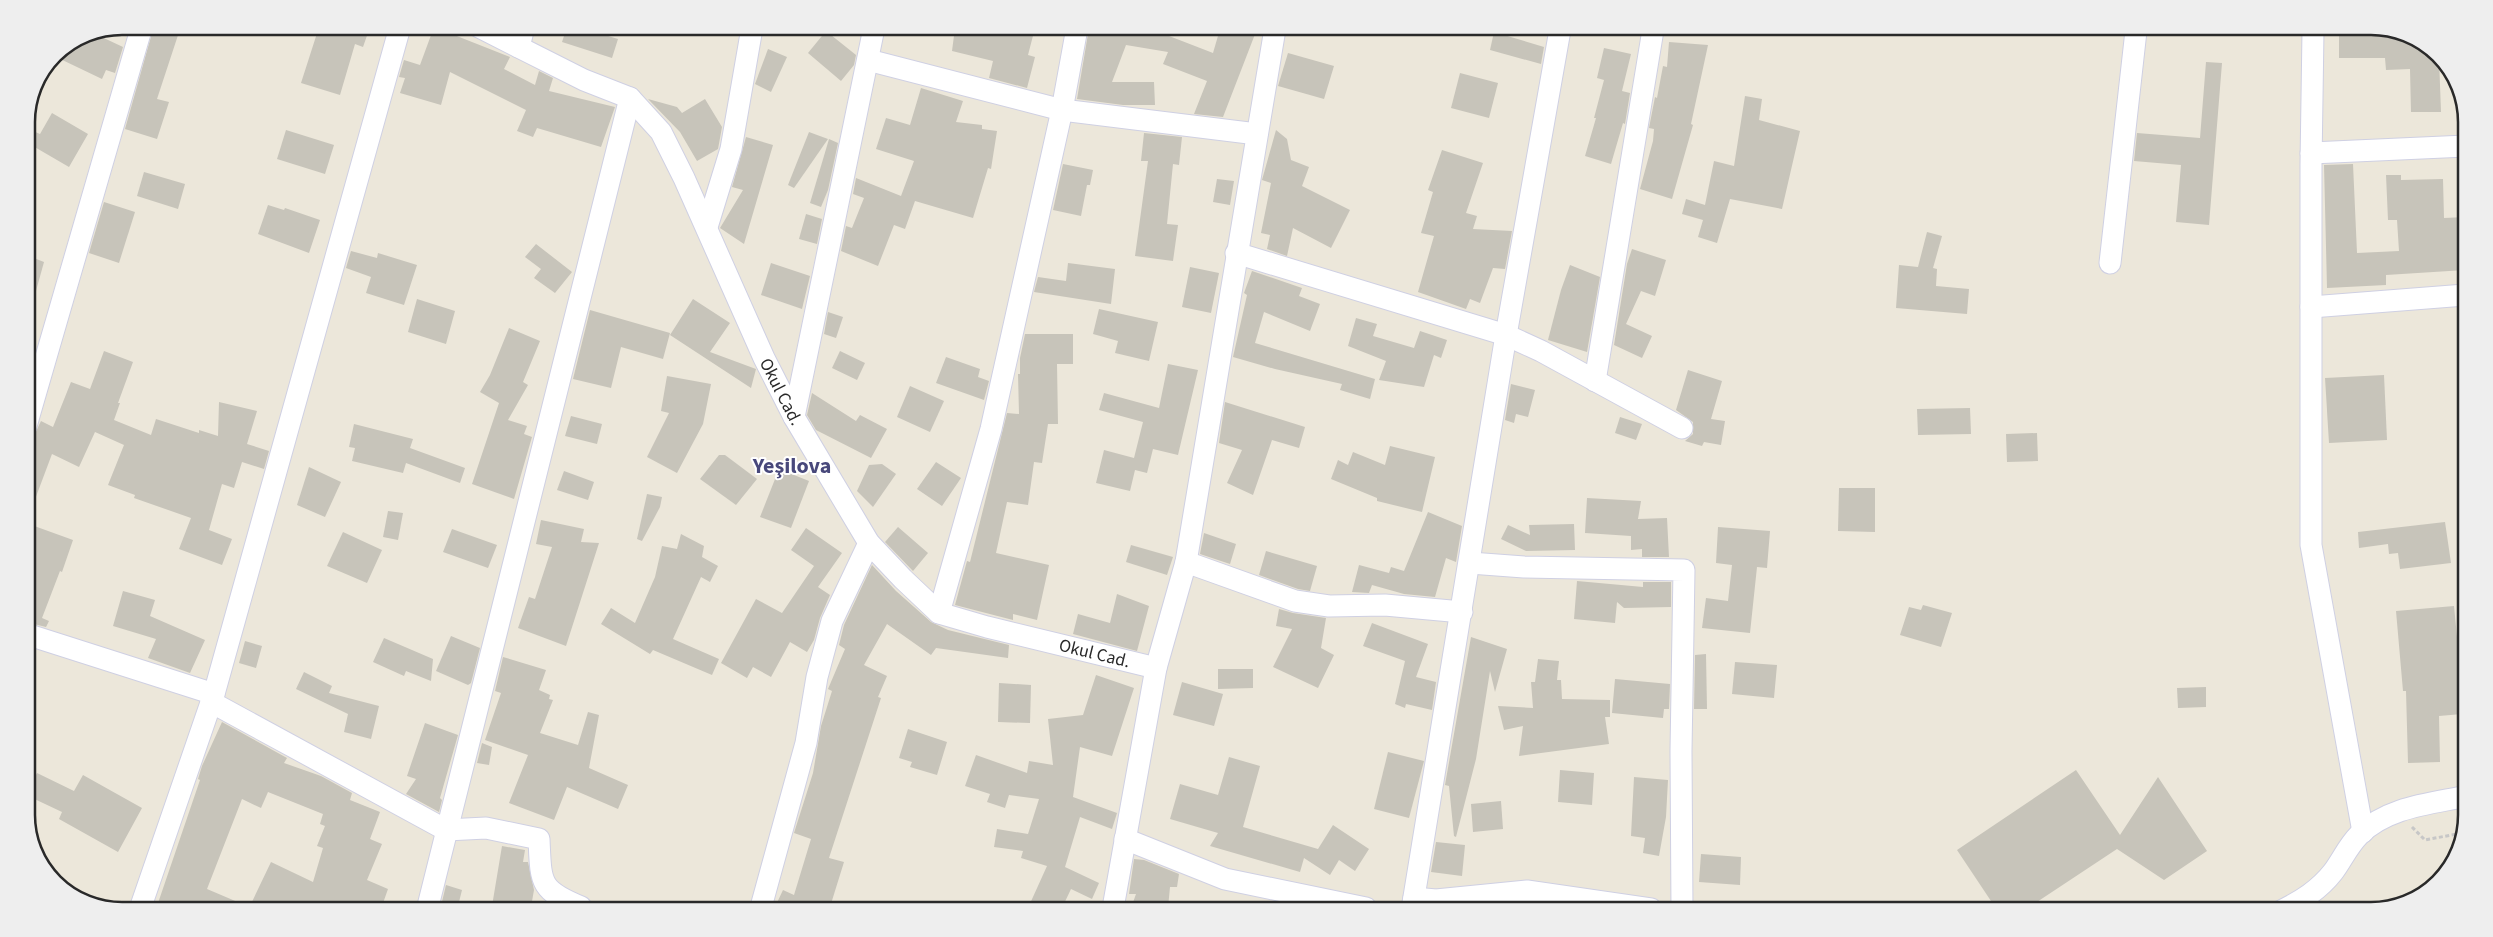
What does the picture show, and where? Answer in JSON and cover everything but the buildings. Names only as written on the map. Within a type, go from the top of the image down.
[{"type":"street","points":[[35,395],[139,35]]},
{"type":"street","points":[[142,902],[212,698],[398,35]]},
{"type":"street","points":[[707,227],[731,149],[751,35]]},
{"type":"street","points":[[794,417],[873,35]]},
{"type":"street","points":[[939,613],[991,429],[1062,110],[1076,35]]},
{"type":"street","points":[[1114,902],[1156,668],[1186,562],[1236,253],[1274,35]]},
{"type":"street","points":[[1413,902],[1506,336],[1559,35]]},
{"type":"street","points":[[1595,381],[1651,35]]},
{"type":"street","points":[[2110,263],[2136,35]]},
{"type":"street","points":[[2313,35],[2311,545],[2363,832]]},
{"type":"street","name":"Okul Cad.","points":[[521,37],[584,80],[630,98],[661,132],[707,227],[764,358],[794,417],[869,542],[939,613],[987,627],[1156,668]]},
{"type":"street","points":[[868,60],[1062,110],[1257,134]]},
{"type":"street","points":[[429,902],[630,98]]},
{"type":"street","points":[[2311,153],[2458,146]]},
{"type":"street","points":[[1236,253],[1506,336],[1541,351],[1682,428]]},
{"type":"street","points":[[2311,307],[2458,296]]},
{"type":"street","points":[[762,902],[806,743],[817,677],[832,621],[869,542]]},
{"type":"street","points":[[1186,562],[1295,601],[1330,606],[1385,605],[1462,612]]},
{"type":"street","points":[[1470,563],[1524,567],[1684,570],[1681,751],[1682,902]]},
{"type":"street","points":[[35,637],[212,698],[446,830],[486,828],[540,840],[541,871],[547,887],[556,896],[570,902]]},
{"type":"street","points":[[2294,902],[2318,888],[2363,832],[2378,821],[2398,812],[2458,798]]},
{"type":"street","points":[[1125,839],[1225,879],[1301,902]]},
{"type":"street","points":[[1421,902],[1527,891],[1603,902]]},
{"type":"path","points":[[2398,812],[2425,840],[2455,834]]},
{"type":"district","name":"Yeşilova","points":[[792,466]]}]
